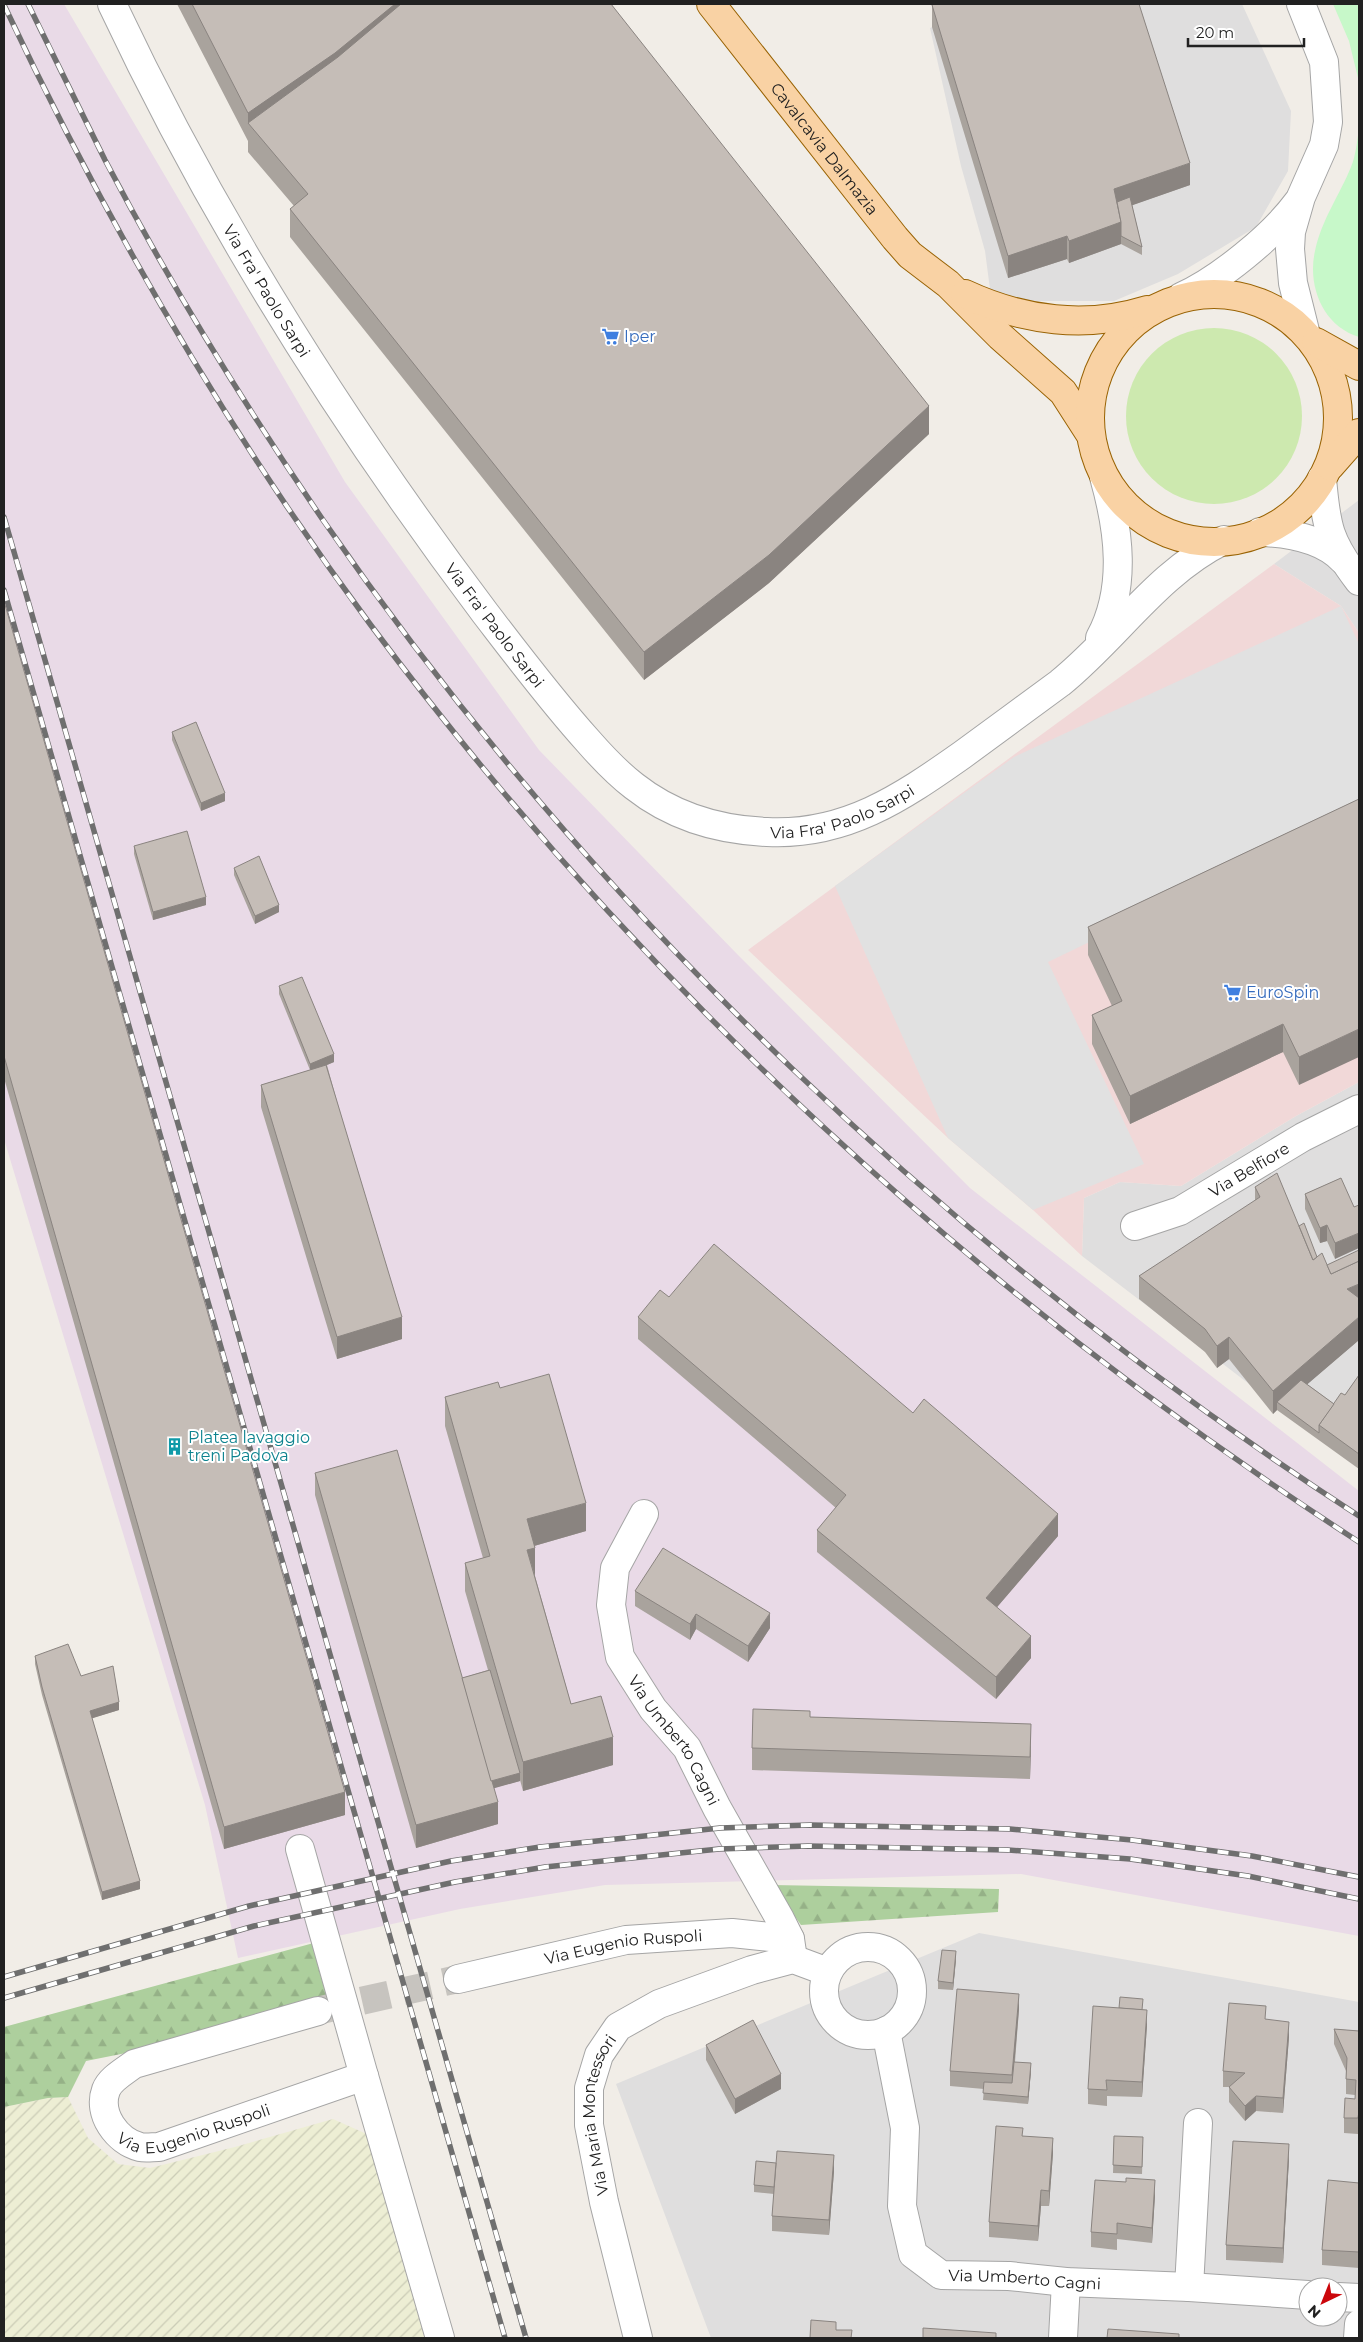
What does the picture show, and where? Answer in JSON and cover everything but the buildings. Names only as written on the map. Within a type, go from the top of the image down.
[{"type":"main road","name":"Cavalcavia Dalmazia","points":[[711,4],[895,238],[917,260],[948,284],[1004,340],[1063,392],[1083,421],[1090,436]]},
{"type":"main road","name":"Cavalcavia Dalmazia","points":[[948,284],[1005,310],[1058,320],[1110,319],[1153,308]]},
{"type":"main road","points":[[1324,474],[1335,442],[1338,404],[1331,370],[1325,356],[1310,336],[1293,320],[1281,313],[1252,301],[1212,294],[1180,297],[1153,308],[1126,332],[1104,363],[1090,400],[1090,436],[1093,452],[1104,478],[1124,504],[1157,528],[1190,540],[1224,540],[1260,532],[1282,522],[1309,498],[1324,474],[1359,433]]},
{"type":"main road","points":[[1310,336],[1359,366]]},
{"type":"street","name":"Via Fra' Paolo Sarpi","points":[[112,4],[208,190],[268,294],[368,450],[464,585],[563,713],[614,770],[648,797],[692,818],[730,828],[783,832],[846,821],[891,802],[917,787],[1052,689],[1089,657],[1164,580],[1192,557],[1224,540]]},
{"type":"street","points":[[1301,4],[1324,62],[1328,122],[1324,145],[1301,197],[1291,232],[1290,249],[1297,304],[1310,336]]},
{"type":"street","points":[[1180,297],[1202,287],[1235,262],[1285,217],[1301,197]]},
{"type":"street","points":[[1324,474],[1330,535],[1352,572]]},
{"type":"street","name":"Via Fra' Paolo Sarpi","points":[[1089,657],[1105,628],[1117,590],[1117,553],[1114,520],[1104,478]]},
{"type":"street","points":[[1260,532],[1277,533],[1311,540],[1332,550],[1352,572]]},
{"type":"street","name":"Via Belfiore","points":[[1135,1226],[1180,1211],[1303,1136],[1359,1109]]},
{"type":"street","name":"Via Umberto Cagni","points":[[644,1514],[615,1568],[611,1605],[620,1657],[653,1709],[687,1748],[792,1949]]},
{"type":"street","points":[[300,1849],[440,2338]]},
{"type":"street","name":"Via Eugenio Ruspoli","points":[[458,1979],[626,1940],[732,1933],[792,1949]]},
{"type":"street","points":[[869,1947],[884,1950],[897,1957],[907,1969],[912,1984],[911,1999],[906,2013],[886,2031],[868,2034],[852,2032],[839,2024],[830,2012],[824,1998],[828,1972],[840,1957],[854,1949],[869,1947]]},
{"type":"street","points":[[792,1949],[828,1972]]},
{"type":"street","name":"Via Maria Montessori","points":[[638,2338],[604,2202],[589,2125],[589,2088],[599,2055],[618,2027],[659,2004],[752,1970],[792,1949]]},
{"type":"street","name":"Via Eugenio Ruspoli","points":[[318,2011],[134,2064],[116,2078],[106,2090],[104,2111],[111,2126],[123,2139],[140,2147],[159,2147],[364,2076]]},
{"type":"street","name":"Via Umberto Cagni","points":[[886,2031],[905,2128],[902,2206],[913,2254],[942,2275],[1009,2276],[1066,2282],[1189,2286],[1298,2293]]},
{"type":"street","points":[[1189,2286],[1198,2123]]},
{"type":"street","points":[[1063,2338],[1066,2282]]},
{"type":"street","points":[[1358,2338],[1359,2324]]},
{"type":"shaded area","points":[[4,4],[64,4],[345,482],[539,750],[738,955],[970,1188],[1359,1491],[1359,1936],[1021,1874],[605,1885],[460,1909],[238,1958],[205,1805],[4,1139]]},
{"type":"shaded area","points":[[988,4],[1242,4],[1291,111],[1288,171],[1256,227],[1178,274],[1114,301],[1014,301],[990,289],[985,251],[961,166],[930,28]]},
{"type":"shaded area","points":[[1359,500],[1359,633],[1341,606],[1274,564]]},
{"type":"shaded area","points":[[1274,564],[1341,606],[1359,633],[1359,1082],[1296,1116],[1181,1186],[1120,1182],[1084,1198],[1082,1256],[1033,1210],[948,1138],[748,950]]},
{"type":"shaded area","points":[[1341,606],[1359,644],[1359,812],[1048,962],[1144,1164],[1033,1210],[948,1138],[835,886],[1014,757]]},
{"type":"shaded area","points":[[1359,1082],[1359,1468],[1082,1256],[1084,1198],[1120,1182],[1181,1186],[1296,1116]]},
{"type":"shaded area","points":[[979,1933],[1359,2002],[1359,2338],[711,2338],[616,2084]]},
{"type":"green space","points":[[1333,4],[1359,4],[1359,82],[1349,41]]},
{"type":"green space","points":[[1359,129],[1359,337],[1346,332],[1336,324],[1320,303],[1313,278],[1313,264],[1322,229],[1353,162]]},
{"type":"green space","points":[[1205,328],[1223,328],[1256,338],[1282,360],[1292,374],[1298,390],[1302,416],[1298,442],[1292,458],[1270,484],[1256,494],[1240,500],[1223,504],[1205,504],[1172,494],[1146,472],[1136,458],[1130,442],[1126,425],[1126,407],[1136,374],[1158,348],[1172,338],[1188,332]]},
{"type":"green space","points":[[772,1885],[999,1889],[998,1912],[801,1925]]},
{"type":"green space","points":[[332,1938],[344,1993],[176,2043],[86,2061],[68,2097],[48,2098],[4,2107],[4,2027]]},
{"type":"green space","points":[[68,2097],[88,2138],[118,2164],[150,2168],[235,2147],[333,2119],[369,2135],[382,2173],[425,2338],[4,2338],[4,2107],[48,2098]]},
{"type":"tunnel","points":[[321,2010],[458,1979]]},
{"type":"railway","points":[[28,4],[105,160],[155,252],[265,433],[323,520],[430,666],[544,806],[665,941],[792,1069],[926,1190],[1065,1306],[1210,1414],[1359,1516]]},
{"type":"railway","points":[[4,5],[43,86],[127,245],[218,401],[267,476],[317,551],[370,624],[475,758],[585,886],[702,1010],[824,1127],[951,1239],[1082,1346],[1219,1447],[1359,1542]]},
{"type":"railway","points":[[4,517],[526,2338]]},
{"type":"railway","points":[[4,590],[505,2338]]},
{"type":"railway","points":[[4,1977],[249,1906],[451,1861],[540,1847],[720,1828],[810,1825],[1010,1829],[1132,1840],[1252,1856],[1359,1877]]},
{"type":"railway","points":[[4,1998],[254,1926],[455,1882],[545,1867],[719,1849],[808,1846],[1008,1850],[1130,1859],[1248,1876],[1359,1899]]},
{"type":"place","name":"Iper","points":[[610,336]]},
{"type":"place","name":"EuroSpin","points":[[1232,992]]},
{"type":"place","name":"Platea lavaggio treni Padova","points":[[174,1446]]}]
